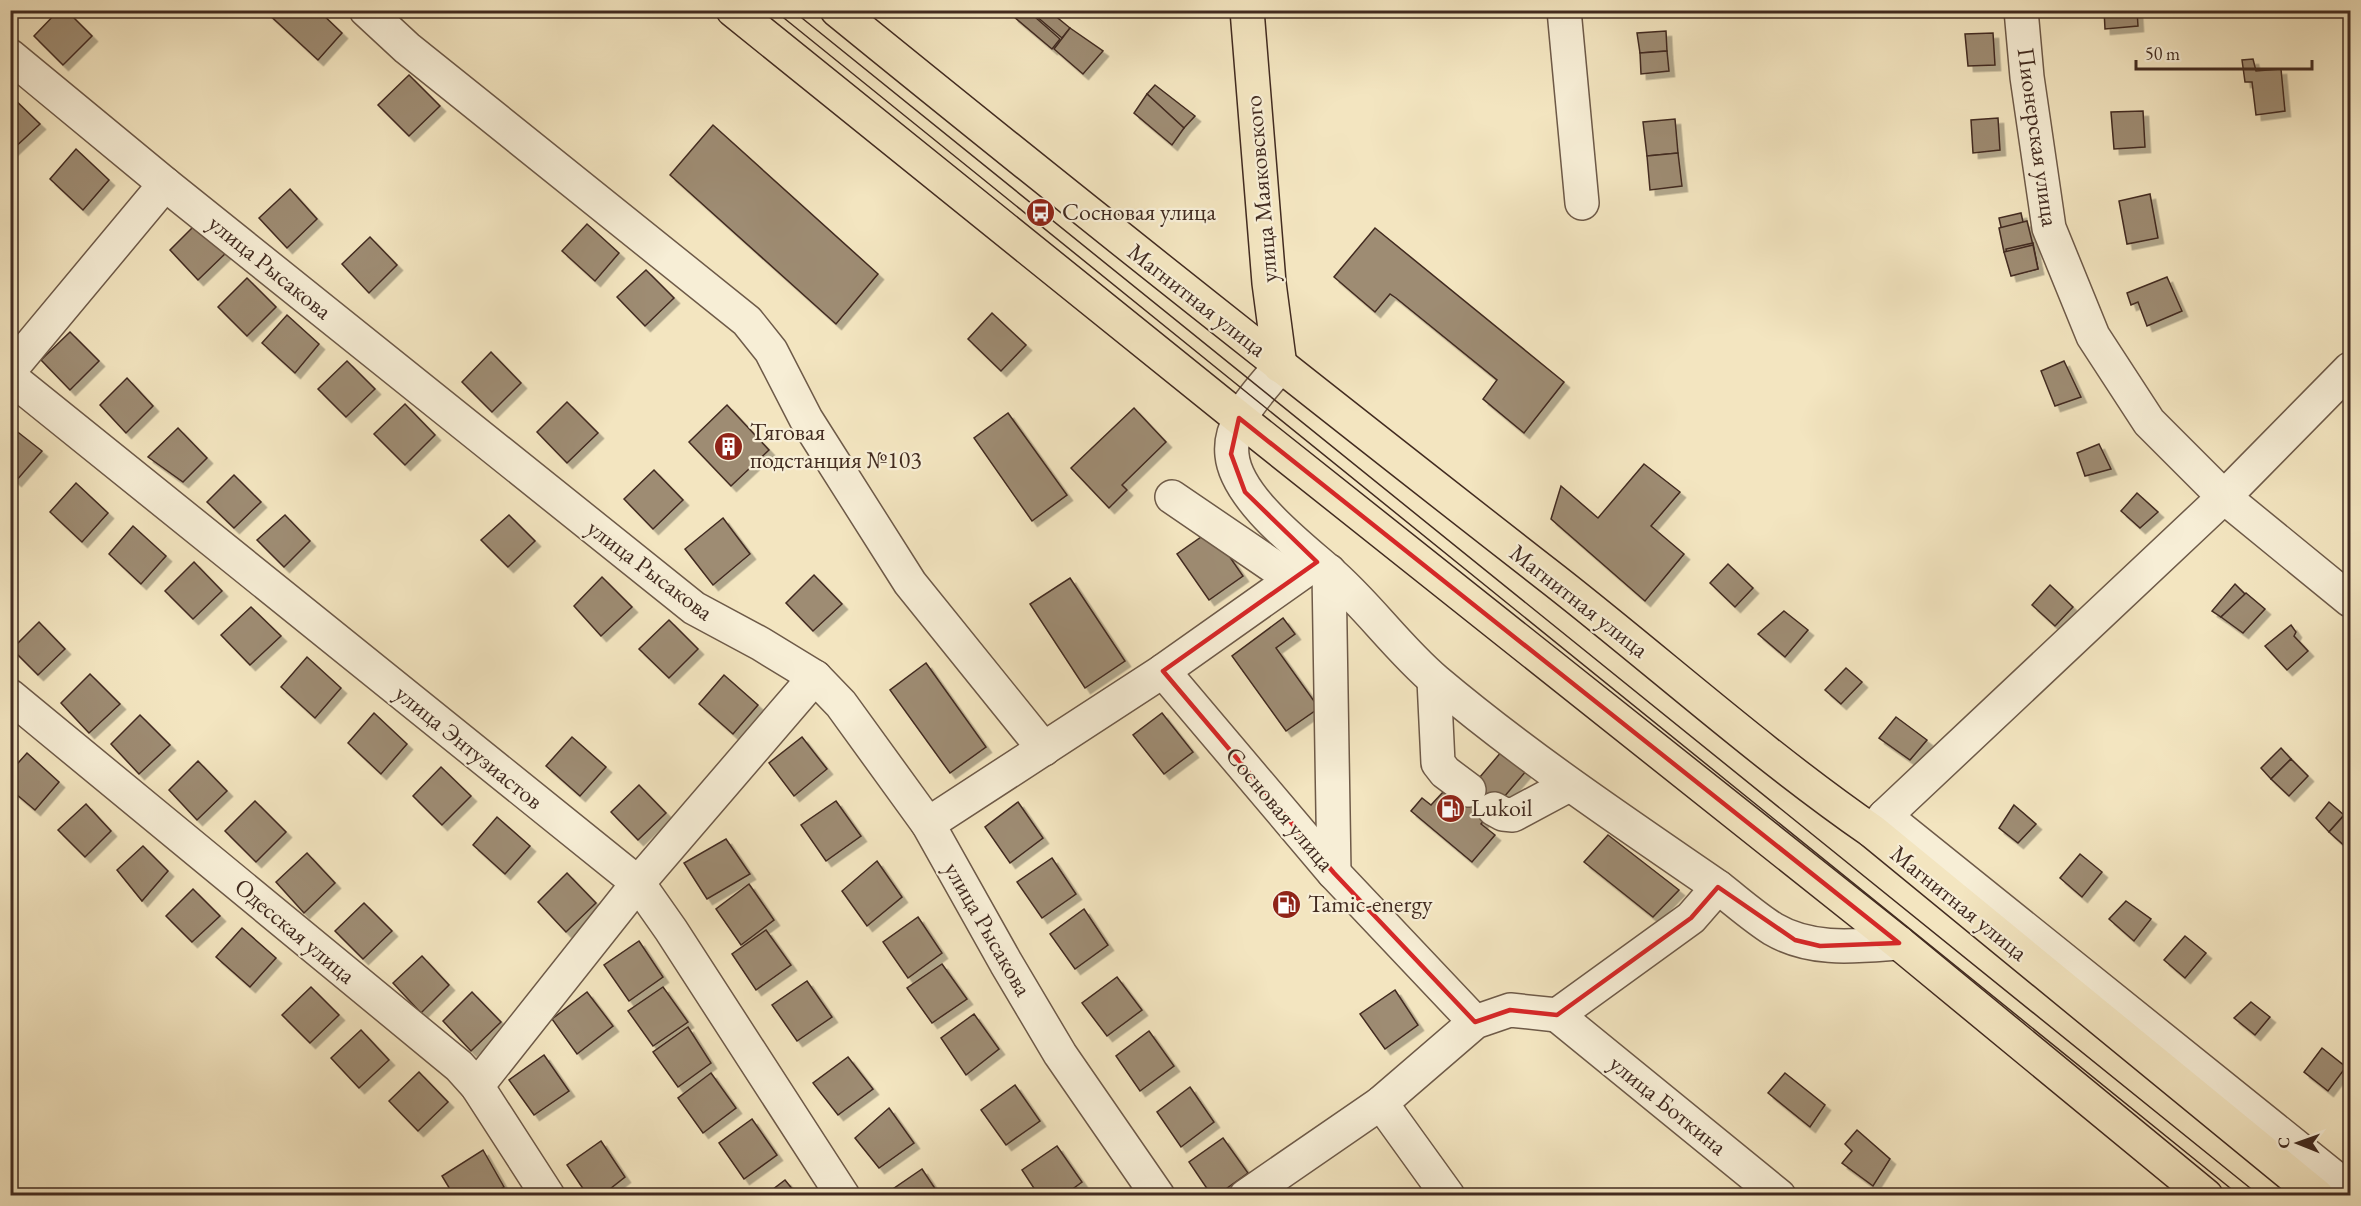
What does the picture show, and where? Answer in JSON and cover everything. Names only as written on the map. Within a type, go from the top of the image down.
[{"type":"main road","points":[[733,10],[1239,418],[1899,943],[2206,1196]]},
{"type":"main road","name":"Магнитная улица","points":[[837,10],[1280,366],[1582,602],[1821,795],[1878,824],[2317,1196]]},
{"type":"main road","name":"улица Маяковского","points":[[1247,10],[1269,284],[1280,366]]},
{"type":"street","points":[[366,10],[407,48],[747,321],[771,351],[807,419],[910,583],[1044,749]]},
{"type":"street","points":[[1564,10],[1582,203]]},
{"type":"street","name":"Пионерская улица","points":[[2021,10],[2027,76],[2049,228],[2093,336],[2149,422],[2224,497],[2350,600]]},
{"type":"street","name":"улица Рысакова","points":[[10,56],[165,184],[694,608],[761,644],[815,677],[841,704],[928,824],[1060,1054],[1158,1196]]},
{"type":"street","points":[[10,370],[165,184]]},
{"type":"street","points":[[1280,366],[1239,418],[1232,438],[1232,454],[1235,471],[1245,492],[1313,571],[1434,680],[1569,785],[1718,887],[1773,929],[1795,939],[1820,946],[1899,943]]},
{"type":"street","points":[[2350,369],[2224,497],[1878,824],[2350,1190]]},
{"type":"street","name":"улица Энтузиастов","points":[[10,377],[638,884],[671,930],[843,1196]]},
{"type":"street","points":[[1172,497],[1313,571]]},
{"type":"street","points":[[928,824],[1313,571]]},
{"type":"street","points":[[1313,571],[1334,873]]},
{"type":"street","name":"Сосновая улица","points":[[1163,671],[1334,873],[1475,1022]]},
{"type":"street","points":[[477,1086],[638,884],[815,677]]},
{"type":"street","points":[[1434,680],[1438,763],[1445,772],[1503,814],[1513,815],[1569,785]]},
{"type":"street","name":"Одесская улица","points":[[10,696],[459,1066],[477,1086],[548,1196]]},
{"type":"street","points":[[1246,1196],[1381,1103],[1475,1022],[1510,1010],[1557,1015],[1691,918],[1718,887]]},
{"type":"street","name":"улица Боткина","points":[[1557,1015],[1779,1196]]},
{"type":"street","points":[[1381,1103],[1448,1196]]},
{"type":"highlighted area","points":[[1239,418],[1899,943],[1820,946],[1795,940],[1718,887],[1691,918],[1557,1015],[1510,1010],[1475,1022],[1334,873],[1163,671],[1317,562],[1245,492],[1231,454]]},
{"type":"building","points":[[59,10],[66,10],[92,36],[63,65],[34,36]]},
{"type":"building","points":[[264,10],[318,10],[342,33],[318,60]]},
{"type":"building","points":[[1017,10],[1027,10],[1060,39],[1052,49],[1013,16]]},
{"type":"building","points":[[1029,10],[1048,10],[1070,28],[1062,38]]},
{"type":"building","points":[[2104,10],[2137,10],[2138,26],[2105,29]]},
{"type":"building","points":[[1070,28],[1103,51],[1083,74],[1054,49]]},
{"type":"building","points":[[1666,31],[1667,51],[1640,53],[1637,33]]},
{"type":"building","points":[[1993,33],[1995,65],[1968,66],[1965,34]]},
{"type":"building","points":[[1667,51],[1669,71],[1641,74],[1640,53]]},
{"type":"building","points":[[2253,59],[2256,71],[2281,69],[2285,111],[2256,115],[2252,82],[2245,82],[2242,60]]},
{"type":"building","points":[[409,75],[440,106],[409,136],[378,105]]},
{"type":"building","points":[[1155,85],[1195,116],[1184,128],[1147,94]]},
{"type":"building","points":[[1147,94],[1184,128],[1172,145],[1134,113]]},
{"type":"building","points":[[10,97],[40,124],[10,152]]},
{"type":"building","points":[[2143,111],[2145,147],[2114,149],[2111,112]]},
{"type":"building","points":[[1998,118],[2000,150],[1973,153],[1971,120]]},
{"type":"building","points":[[1675,119],[1678,153],[1647,156],[1643,122]]},
{"type":"building","points":[[713,125],[878,274],[836,324],[670,175]]},
{"type":"building","points":[[76,149],[109,180],[83,210],[50,179]]},
{"type":"building","points":[[1678,153],[1682,186],[1650,190],[1647,156]]},
{"type":"building","points":[[290,189],[317,219],[287,248],[259,218]]},
{"type":"building","points":[[2150,194],[2158,238],[2127,244],[2119,201]]},
{"type":"building","points":[[2021,213],[2028,244],[2006,249],[1999,218]]},
{"type":"building","points":[[199,221],[228,251],[198,280],[170,250]]},
{"type":"building","points":[[2027,221],[2033,245],[2004,252],[1999,228]]},
{"type":"building","points":[[587,224],[619,253],[595,281],[562,251]]},
{"type":"building","points":[[1375,228],[1564,382],[1524,433],[1483,399],[1497,380],[1390,294],[1375,312],[1334,277]]},
{"type":"building","points":[[370,237],[397,265],[369,293],[342,264]]},
{"type":"building","points":[[2033,243],[2038,269],[2011,275],[2006,249]]},
{"type":"building","points":[[2033,245],[2038,269],[2011,276],[2004,252]]},
{"type":"building","points":[[646,270],[674,298],[645,326],[617,297]]},
{"type":"building","points":[[2167,277],[2182,311],[2147,326],[2138,302],[2131,305],[2127,293]]},
{"type":"building","points":[[247,278],[276,307],[247,336],[218,307]]},
{"type":"building","points":[[992,313],[1026,345],[1001,371],[968,339]]},
{"type":"building","points":[[287,315],[319,344],[295,373],[262,343]]},
{"type":"building","points":[[70,332],[99,361],[70,390],[41,360]]},
{"type":"building","points":[[491,352],[521,383],[492,412],[462,382]]},
{"type":"building","points":[[347,361],[375,389],[346,417],[318,389]]},
{"type":"building","points":[[2064,361],[2081,397],[2055,406],[2041,371]]},
{"type":"building","points":[[127,378],[153,406],[126,433],[100,405]]},
{"type":"building","points":[[567,402],[598,433],[567,463],[537,432]]},
{"type":"building","points":[[405,404],[435,435],[405,465],[374,434]]},
{"type":"building","name":"Тяговая подстанция №103","points":[[727,405],[769,450],[731,486],[689,442]]},
{"type":"building","points":[[1134,408],[1166,442],[1122,485],[1127,490],[1109,508],[1071,468]]},
{"type":"building","points":[[1008,413],[1067,495],[1032,521],[974,438]]},
{"type":"building","points":[[10,426],[42,451],[16,481],[10,476]]},
{"type":"building","points":[[178,428],[207,458],[183,482],[148,457]]},
{"type":"building","points":[[2099,444],[2111,469],[2085,476],[2077,453]]},
{"type":"building","points":[[1644,464],[1680,492],[1651,526],[1684,554],[1645,601],[1551,519],[1561,486],[1598,518]]},
{"type":"building","points":[[654,470],[683,500],[653,529],[624,499]]},
{"type":"building","points":[[234,475],[261,502],[234,528],[207,502]]},
{"type":"building","points":[[76,483],[108,513],[82,542],[50,512]]},
{"type":"building","points":[[2137,493],[2158,512],[2140,528],[2121,511]]},
{"type":"building","points":[[285,515],[310,541],[284,567],[257,540]]},
{"type":"building","points":[[509,515],[535,541],[508,567],[481,540]]},
{"type":"building","points":[[723,518],[750,554],[713,585],[685,549]]},
{"type":"building","points":[[133,526],[166,556],[141,584],[109,554]]},
{"type":"building","points":[[1211,530],[1243,576],[1209,600],[1177,554]]},
{"type":"building","points":[[194,562],[222,591],[193,619],[165,591]]},
{"type":"building","points":[[1728,564],[1753,588],[1735,607],[1710,583]]},
{"type":"building","points":[[814,575],[842,604],[813,631],[786,603]]},
{"type":"building","points":[[602,577],[632,607],[601,636],[574,606]]},
{"type":"building","points":[[1070,578],[1125,661],[1085,688],[1030,604]]},
{"type":"building","points":[[2235,584],[2246,595],[2221,617],[2212,611]]},
{"type":"building","points":[[2050,585],[2073,607],[2055,626],[2032,605]]},
{"type":"building","points":[[2246,593],[2265,609],[2243,633],[2221,617]]},
{"type":"building","points":[[251,607],[281,636],[250,665],[221,635]]},
{"type":"building","points":[[1784,611],[1808,630],[1785,657],[1758,634]]},
{"type":"building","points":[[1283,618],[1295,634],[1276,648],[1319,708],[1286,731],[1232,656]]},
{"type":"building","points":[[669,620],[698,649],[669,678],[639,649]]},
{"type":"building","points":[[39,622],[65,649],[38,675],[12,649]]},
{"type":"building","points":[[2291,625],[2296,632],[2294,636],[2308,651],[2287,670],[2265,646]]},
{"type":"building","points":[[307,657],[341,688],[315,718],[281,687]]},
{"type":"building","points":[[926,663],[986,747],[950,773],[890,690]]},
{"type":"building","points":[[1846,668],[1862,682],[1841,704],[1825,690]]},
{"type":"building","points":[[90,674],[120,704],[89,733],[61,703]]},
{"type":"building","points":[[724,675],[758,705],[733,734],[699,704]]},
{"type":"building","points":[[374,713],[407,744],[381,774],[348,743]]},
{"type":"building","points":[[1162,713],[1193,752],[1164,774],[1133,735]]},
{"type":"building","points":[[140,715],[170,745],[139,774],[111,744]]},
{"type":"building","points":[[1896,717],[1927,740],[1910,760],[1879,738]]},
{"type":"building","points":[[572,737],[606,767],[580,796],[546,766]]},
{"type":"building","points":[[802,737],[827,769],[794,796],[769,763]]},
{"type":"building","points":[[1508,744],[1532,764],[1481,824],[1495,835],[1472,862],[1411,811],[1422,798],[1431,805],[1443,792],[1457,804]]},
{"type":"building","points":[[2281,748],[2291,759],[2271,779],[2261,768]]},
{"type":"building","points":[[27,753],[59,782],[35,810],[10,789],[10,772]]},
{"type":"building","points":[[2291,759],[2308,776],[2289,796],[2271,779]]},
{"type":"building","points":[[198,761],[227,791],[197,820],[169,790]]},
{"type":"building","points":[[441,767],[471,796],[442,825],[413,796]]},
{"type":"building","points":[[639,785],[666,813],[638,840],[611,812]]},
{"type":"building","points":[[255,801],[286,832],[256,862],[225,831]]},
{"type":"building","points":[[836,801],[861,836],[826,861],[801,825]]},
{"type":"building","points":[[1018,802],[1043,838],[1010,863],[985,827]]},
{"type":"building","points":[[2329,802],[2344,815],[2329,832],[2316,818]]},
{"type":"building","points":[[86,804],[111,831],[85,857],[58,830]]},
{"type":"building","points":[[2014,805],[2036,824],[2018,843],[1999,828]]},
{"type":"building","points":[[2347,812],[2350,814],[2350,846],[2348,849],[2329,832]]},
{"type":"building","points":[[497,817],[530,846],[505,874],[473,845]]},
{"type":"building","points":[[1608,835],[1679,890],[1653,917],[1584,862]]},
{"type":"building","points":[[726,839],[750,874],[707,899],[684,863]]},
{"type":"building","points":[[143,846],[168,871],[142,901],[117,870]]},
{"type":"building","points":[[307,853],[335,883],[304,913],[276,882]]},
{"type":"building","points":[[2080,854],[2102,872],[2082,897],[2060,878]]},
{"type":"building","points":[[1052,858],[1076,894],[1042,918],[1017,882]]},
{"type":"building","points":[[877,861],[902,897],[867,926],[842,891]]},
{"type":"building","points":[[567,873],[596,903],[566,932],[538,902]]},
{"type":"building","points":[[749,884],[774,920],[741,945],[716,909]]},
{"type":"building","points":[[193,889],[220,916],[192,942],[166,916]]},
{"type":"building","points":[[2126,901],[2151,919],[2134,941],[2109,919]]},
{"type":"building","points":[[364,903],[392,931],[363,959],[335,931]]},
{"type":"building","points":[[1084,909],[1108,945],[1075,969],[1050,934]]},
{"type":"building","points":[[918,917],[942,953],[908,978],[883,942]]},
{"type":"building","points":[[242,928],[276,958],[250,987],[216,957]]},
{"type":"building","points":[[766,930],[791,965],[756,990],[732,954]]},
{"type":"building","points":[[2185,936],[2206,953],[2185,978],[2164,960]]},
{"type":"building","points":[[639,941],[663,977],[629,1001],[604,965]]},
{"type":"building","points":[[422,956],[449,985],[421,1013],[393,983]]},
{"type":"building","points":[[942,964],[967,999],[932,1023],[907,988]]},
{"type":"building","points":[[1117,977],[1142,1010],[1107,1036],[1082,1003]]},
{"type":"building","points":[[807,981],[832,1017],[797,1041],[772,1005]]},
{"type":"building","points":[[311,987],[339,1015],[310,1043],[282,1015]]},
{"type":"building","points":[[663,987],[688,1022],[653,1046],[628,1011]]},
{"type":"building","points":[[1395,990],[1418,1025],[1385,1049],[1360,1014]]},
{"type":"building","points":[[472,992],[501,1022],[471,1051],[443,1021]]},
{"type":"building","points":[[587,992],[613,1026],[577,1054],[552,1019]]},
{"type":"building","points":[[2251,1002],[2270,1017],[2255,1035],[2234,1018]]},
{"type":"building","points":[[974,1014],[999,1049],[966,1075],[941,1038]]},
{"type":"building","points":[[688,1027],[711,1063],[678,1087],[653,1052]]},
{"type":"building","points":[[361,1030],[389,1060],[359,1088],[331,1058]]},
{"type":"building","points":[[1149,1031],[1174,1066],[1140,1091],[1116,1056]]},
{"type":"building","points":[[2322,1048],[2346,1067],[2328,1091],[2304,1072]]},
{"type":"building","points":[[544,1055],[569,1091],[534,1115],[509,1080]]},
{"type":"building","points":[[848,1057],[873,1089],[838,1115],[813,1083]]},
{"type":"building","points":[[419,1072],[448,1102],[418,1131],[389,1101]]},
{"type":"building","points":[[711,1073],[736,1108],[703,1133],[678,1098]]},
{"type":"building","points":[[1785,1073],[1825,1105],[1810,1127],[1768,1093]]},
{"type":"building","points":[[1015,1085],[1040,1121],[1006,1145],[981,1110]]},
{"type":"building","points":[[1190,1087],[1214,1122],[1181,1147],[1157,1112]]},
{"type":"building","points":[[889,1108],[914,1143],[879,1168],[855,1138]]},
{"type":"building","points":[[752,1119],[777,1155],[744,1179],[719,1143]]},
{"type":"building","points":[[1857,1130],[1890,1159],[1873,1186],[1842,1163],[1852,1151],[1845,1144]]},
{"type":"building","points":[[1223,1138],[1248,1173],[1216,1196],[1212,1196],[1189,1162]]},
{"type":"building","points":[[601,1141],[625,1177],[601,1196],[588,1196],[567,1165]]},
{"type":"building","points":[[1057,1146],[1082,1182],[1063,1196],[1039,1196],[1022,1170]]},
{"type":"building","points":[[483,1150],[504,1187],[490,1196],[454,1196],[442,1176]]},
{"type":"building","points":[[922,1169],[940,1196],[889,1196],[887,1193]]},
{"type":"building","points":[[785,1180],[798,1196],[764,1196]]},
{"type":"tram line","points":[[774,10],[2240,1196]]},
{"type":"tram line","points":[[792,10],[2260,1196]]},
{"type":"place","name":"Сосновая улица","points":[[1041,212]]},
{"type":"place","name":"Тяговая подстанция №103","points":[[729,446]]},
{"type":"place","name":"Lukoil","points":[[1450,808]]},
{"type":"place","name":"Tamic-energy","points":[[1287,904]]}]
